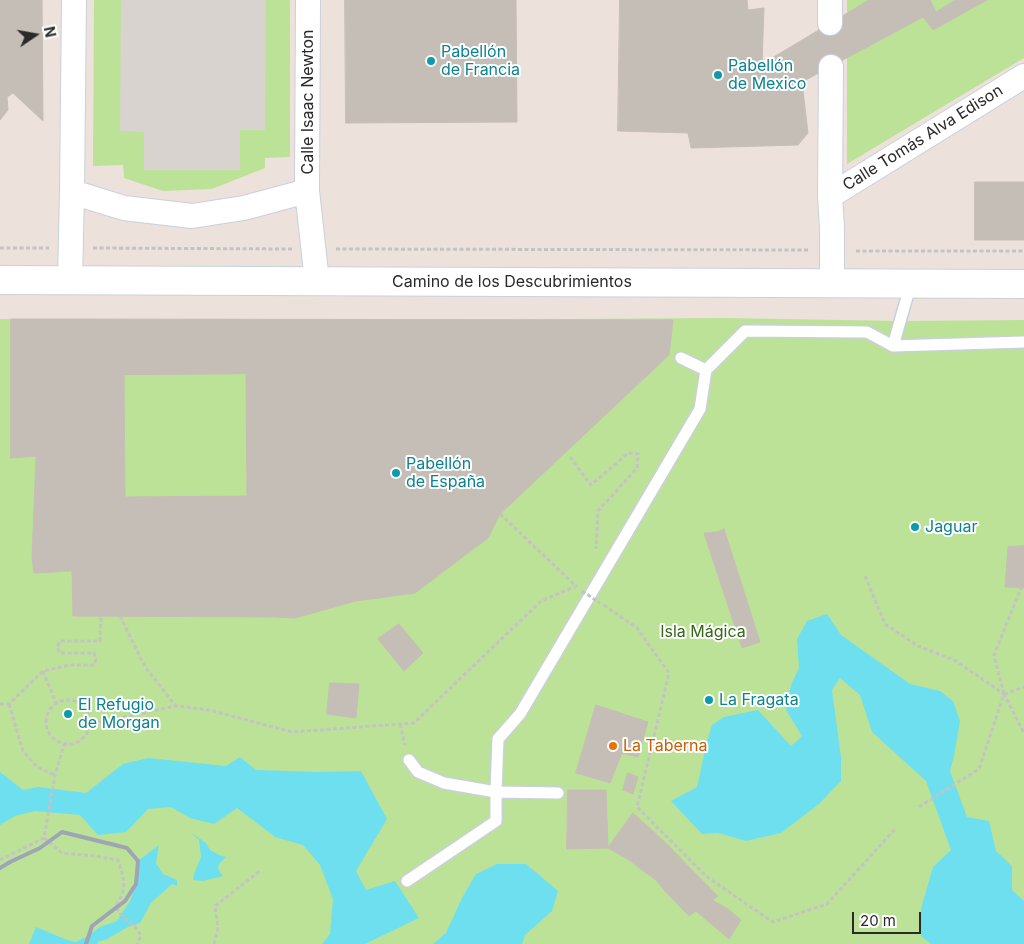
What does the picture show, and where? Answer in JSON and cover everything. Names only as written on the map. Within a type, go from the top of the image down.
[{"type":"street","points":[[70,280],[74,0]]},
{"type":"street","name":"Calle Isaac Newton","points":[[72,192],[124,208],[192,216],[244,208],[307,191],[308,0]]},
{"type":"street","points":[[830,0],[830,23]]},
{"type":"street","name":"Calle Tomás Alva Edison","points":[[830,196],[831,67]]},
{"type":"street","name":"Calle Tomás Alva Edison","points":[[830,196],[1024,76]]},
{"type":"street","points":[[307,191],[317,281]]},
{"type":"street","points":[[830,196],[832,283]]},
{"type":"street","name":"Camino de los Descubrimientos","points":[[0,280],[1024,284]]},
{"type":"lane","points":[[893,346],[911,283]]},
{"type":"lane","points":[[407,881],[496,821],[498,739],[520,714],[700,409],[706,370],[745,331],[866,332],[893,346],[1024,342]]},
{"type":"lane","points":[[681,358],[706,370]]},
{"type":"lane","points":[[409,760],[418,772],[444,783],[496,792],[558,794]]},
{"type":"path","points":[[0,248],[50,248]]},
{"type":"path","points":[[87,248],[299,249]]},
{"type":"path","points":[[332,249],[806,250]]},
{"type":"path","points":[[860,251],[1024,251]]},
{"type":"path","points":[[570,457],[591,485],[628,453],[638,454],[637,468],[598,511],[596,556]]},
{"type":"path","points":[[500,514],[582,591],[637,628],[669,673],[637,807],[707,877],[773,922],[827,904],[896,828]]},
{"type":"path","points":[[865,576],[885,624],[918,646],[956,661],[1004,694]]},
{"type":"path","points":[[91,722],[101,722],[176,706],[209,710],[292,732],[414,722],[542,601],[582,582]]},
{"type":"path","points":[[1024,592],[1021,588],[994,655],[1004,694],[1024,733]]},
{"type":"path","points":[[0,704],[9,704],[43,671],[70,665],[94,665],[96,659],[94,653],[60,653],[57,648],[60,641],[100,641],[101,616]]},
{"type":"path","points":[[120,616],[145,667],[176,706]]},
{"type":"path","points":[[43,671],[56,703]]},
{"type":"path","points":[[1004,694],[1024,687]]},
{"type":"path","points":[[920,807],[979,769],[1004,694]]},
{"type":"path","points":[[71,700],[79,702],[85,707],[90,714],[91,722],[90,730],[80,742],[64,745],[50,735],[46,726],[46,717],[56,703],[71,700]]},
{"type":"path","points":[[9,704],[23,751],[37,767],[55,775]]},
{"type":"path","points":[[44,838],[55,775],[64,745]]},
{"type":"path","points":[[0,860],[44,838]]},
{"type":"path","points":[[44,838],[62,853],[118,860],[124,878],[123,895],[116,905],[117,910],[139,930],[141,936],[137,944]]},
{"type":"path","points":[[214,944],[218,927],[215,906],[260,871]]},
{"type":"green space","points":[[94,0],[290,0],[290,157],[265,158],[265,168],[212,189],[163,191],[124,178],[123,165],[93,166]]},
{"type":"green space","points":[[847,0],[1024,0],[1024,58],[847,164]]},
{"type":"green space","name":"Isla Mágica","points":[[724,318],[900,321],[1024,320],[1024,944],[0,944],[0,319],[415,320]]},
{"type":"shaded area","points":[[121,0],[266,0],[265,130],[240,130],[240,170],[144,170],[144,132],[120,131]]},
{"type":"water","points":[[827,614],[841,635],[910,684],[940,691],[953,701],[960,721],[950,771],[967,817],[989,821],[996,851],[1012,866],[1012,890],[1024,901],[1024,944],[931,944],[921,936],[921,909],[933,867],[951,850],[926,781],[872,732],[860,695],[840,678],[832,690],[841,757],[841,781],[819,804],[781,833],[746,841],[718,833],[702,834],[671,801],[697,787],[712,725],[724,717],[758,710],[791,746],[802,736],[786,710],[791,685],[799,668],[797,639],[807,621]]},
{"type":"water","points":[[240,757],[256,770],[361,771],[387,819],[356,871],[366,890],[395,881],[419,918],[365,944],[322,944],[330,934],[333,899],[320,865],[303,845],[275,837],[237,808],[214,824],[190,818],[171,807],[148,809],[126,832],[98,835],[80,815],[35,811],[15,816],[0,825],[0,772],[23,790],[38,787],[86,793],[123,764],[148,758],[226,766]]},
{"type":"water","points":[[190,832],[206,843],[210,850],[226,857],[219,864],[218,869],[223,876],[203,881],[193,880],[201,857],[199,840]]},
{"type":"water","points":[[159,845],[156,863],[163,874],[177,880],[177,886],[172,884],[151,903],[140,923],[128,927],[97,944],[29,944],[36,927],[76,942],[100,927],[117,921],[130,901],[136,884],[138,861]]},
{"type":"water","points":[[497,864],[526,864],[558,891],[552,911],[525,935],[522,944],[433,944],[446,933],[462,898],[476,874]]},
{"type":"building","points":[[0,0],[42,0],[43,121],[13,93],[7,97],[8,110],[0,120]]},
{"type":"building","name":"Pabellón de Francia","points":[[345,0],[516,0],[517,122],[346,123]]},
{"type":"building","name":"Pabellón de Mexico","points":[[620,0],[747,0],[748,10],[764,8],[762,64],[869,0],[930,0],[936,12],[955,0],[987,0],[933,30],[923,17],[802,82],[808,133],[798,145],[691,148],[688,133],[618,131]]},
{"type":"building","points":[[975,182],[1024,182],[1024,240],[975,240]]},
{"type":"building","name":"Pabellón de España","points":[[11,319],[673,320],[669,355],[500,514],[488,538],[415,593],[356,601],[295,618],[73,616],[72,571],[34,573],[32,558],[36,456],[11,458]],"holes":[[[246,374],[247,496],[125,497],[124,375]]]},
{"type":"building","points":[[724,529],[760,642],[742,648],[704,533],[717,532]]},
{"type":"building","points":[[1024,546],[1024,588],[1005,587],[1008,547]]},
{"type":"building","points":[[399,624],[423,653],[404,671],[378,639]]},
{"type":"building","points":[[330,683],[359,684],[356,718],[327,714]]},
{"type":"building","name":"La Taberna","points":[[596,705],[648,722],[638,757],[622,753],[610,783],[576,773]]},
{"type":"building","points":[[628,773],[638,777],[633,794],[623,790]]},
{"type":"building","points":[[568,790],[606,790],[608,848],[567,849]]},
{"type":"building","points":[[633,813],[655,833],[629,860],[608,848]]},
{"type":"building","points":[[655,833],[669,846],[646,873],[629,860]]},
{"type":"building","points":[[669,846],[688,866],[665,891],[656,880],[646,873]]},
{"type":"building","points":[[688,866],[718,896],[689,916],[665,891]]},
{"type":"building","points":[[712,900],[728,909],[741,920],[729,939],[696,911]]},
{"type":"tunnel","points":[[830,23],[831,67]]},
{"type":"railway","points":[[0,868],[40,848],[62,832],[127,848],[138,861],[136,884],[125,901],[92,926],[86,944]]},
{"type":"place","name":"Pabellón de Francia","points":[[431,61]]},
{"type":"place","name":"Pabellón de Mexico","points":[[718,75]]},
{"type":"place","name":"Pabellón de España","points":[[396,473]]},
{"type":"place","name":"Jaguar","points":[[915,527]]},
{"type":"place","name":"La Fragata","points":[[709,700]]},
{"type":"place","name":"El Refugio de Morgan","points":[[68,714]]},
{"type":"place","name":"La Taberna","points":[[613,746]]}]
